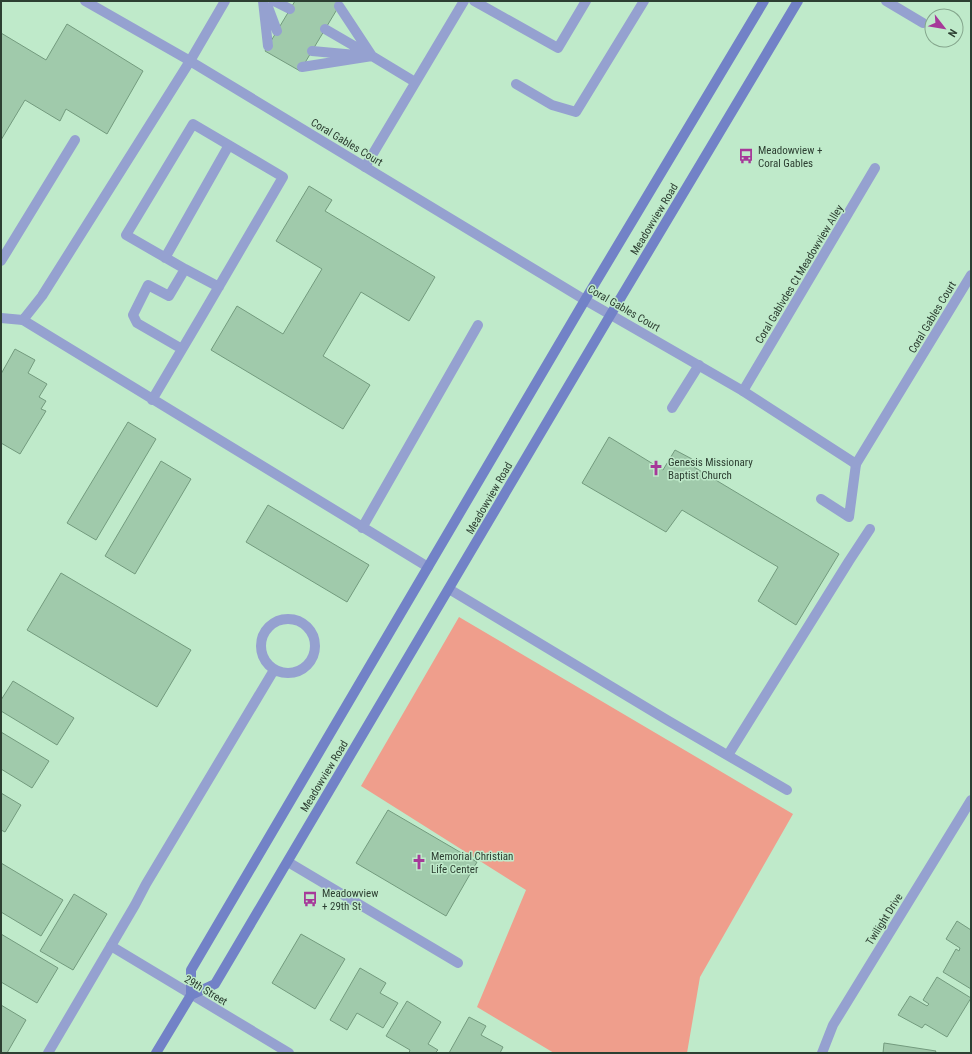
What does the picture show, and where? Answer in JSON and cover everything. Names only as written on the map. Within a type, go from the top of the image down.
[{"type":"main road","name":"Meadowview Road","points":[[764,1],[585,300],[191,970],[191,995],[215,984],[798,1]]},
{"type":"main road","points":[[156,1053],[191,995]]},
{"type":"street","name":"Coral Gables Court","points":[[86,1],[190,61],[585,300],[743,391],[856,464],[971,275]]},
{"type":"street","points":[[23,320],[42,296],[190,61],[225,1]]},
{"type":"street","points":[[264,1],[277,31]]},
{"type":"street","points":[[264,1],[268,46]]},
{"type":"street","points":[[274,1],[290,10]]},
{"type":"street","points":[[365,167],[464,1]]},
{"type":"street","points":[[474,1],[558,48],[586,1]]},
{"type":"street","points":[[516,84],[552,105],[576,112],[644,1]]},
{"type":"street","points":[[886,1],[923,23]]},
{"type":"street","points":[[339,6],[372,56]]},
{"type":"street","points":[[325,29],[416,82]]},
{"type":"street","points":[[312,51],[372,56]]},
{"type":"street","points":[[302,67],[372,56]]},
{"type":"street","points":[[152,400],[284,178],[193,124],[126,235],[219,287]]},
{"type":"street","points":[[1,261],[74,140]]},
{"type":"street","points":[[165,258],[229,145]]},
{"type":"street","name":"Coral Gablvdes Ct Meadowview Alley","points":[[743,391],[875,168]]},
{"type":"street","points":[[182,349],[137,323],[133,315],[148,285],[169,296],[185,269]]},
{"type":"street","points":[[1,318],[23,320],[428,567]]},
{"type":"street","points":[[362,528],[478,324]]},
{"type":"street","points":[[672,408],[699,365]]},
{"type":"street","points":[[821,499],[849,517],[856,464]]},
{"type":"street","points":[[728,756],[870,529]]},
{"type":"street","points":[[449,589],[787,790]]},
{"type":"street","points":[[292,619],[302,623],[310,630],[315,639],[316,650],[312,660],[305,668],[295,673],[284,673],[274,670],[266,663],[262,653],[261,642],[265,632],[272,624],[282,620],[292,619]]},
{"type":"street","points":[[48,1053],[136,905],[146,884],[274,670]]},
{"type":"street","name":"Twilight Drive","points":[[822,1053],[833,1025],[971,800]]},
{"type":"street","points":[[288,862],[458,963]]},
{"type":"street","name":"29th Street","points":[[111,946],[289,1053]]},
{"type":"shaded area","points":[[459,617],[793,814],[700,977],[687,1053],[554,1053],[477,1007],[526,890],[361,786]]},
{"type":"building","points":[[295,1],[342,1],[300,71],[265,51]]},
{"type":"building","points":[[67,24],[143,71],[107,134],[66,109],[60,121],[25,100],[1,140],[1,33],[46,60]]},
{"type":"building","points":[[309,186],[332,200],[325,211],[435,277],[409,321],[361,292],[323,356],[370,385],[343,429],[211,350],[237,306],[283,334],[322,269],[276,241]]},
{"type":"building","points":[[15,349],[35,360],[28,373],[47,384],[39,397],[46,401],[41,409],[46,411],[20,454],[1,443],[1,374]]},
{"type":"building","points":[[128,422],[156,439],[96,540],[67,523]]},
{"type":"building","points":[[609,437],[663,470],[675,450],[692,459],[689,464],[839,554],[796,625],[758,601],[778,567],[682,510],[666,532],[582,483]]},
{"type":"building","points":[[161,461],[191,479],[135,574],[105,556]]},
{"type":"building","points":[[268,505],[369,565],[347,602],[246,542]]},
{"type":"building","points":[[61,573],[191,650],[157,707],[27,630]]},
{"type":"building","points":[[13,681],[74,718],[57,745],[1,711],[1,700]]},
{"type":"building","points":[[1,732],[49,761],[32,788],[1,769]]},
{"type":"building","points":[[1,793],[21,805],[5,832],[1,830]]},
{"type":"building","points":[[388,810],[477,862],[446,916],[356,863]]},
{"type":"building","points":[[1,863],[63,900],[41,936],[1,912]]},
{"type":"building","points":[[74,894],[107,914],[73,970],[40,951]]},
{"type":"building","points":[[957,921],[971,930],[971,989],[943,972],[956,949],[959,951],[960,948],[946,939]]},
{"type":"building","points":[[1,934],[58,968],[37,1003],[1,982]]},
{"type":"building","points":[[301,934],[345,959],[315,1009],[272,983]]},
{"type":"building","points":[[360,968],[386,983],[380,993],[398,1003],[383,1028],[357,1013],[347,1030],[330,1020]]},
{"type":"building","points":[[937,977],[971,998],[947,1037],[925,1024],[922,1028],[898,1015],[910,996],[927,1006],[929,1004],[923,1000]]},
{"type":"building","points":[[407,1001],[441,1022],[428,1044],[438,1050],[435,1053],[409,1053],[410,1050],[386,1036]]},
{"type":"building","points":[[1,1005],[26,1020],[7,1053],[1,1053]]},
{"type":"building","points":[[469,1017],[486,1026],[481,1035],[503,1047],[500,1053],[449,1053]]},
{"type":"building","points":[[884,1043],[936,1051],[935,1053],[883,1053]]},
{"type":"place","name":"Meadowview + Coral Gables","points":[[746,156]]},
{"type":"place","name":"Genesis Missionary Baptist Church","points":[[656,468]]},
{"type":"place","name":"Memorial Christian Life Center","points":[[419,862]]},
{"type":"place","name":"Meadowview + 29th St","points":[[310,899]]}]
